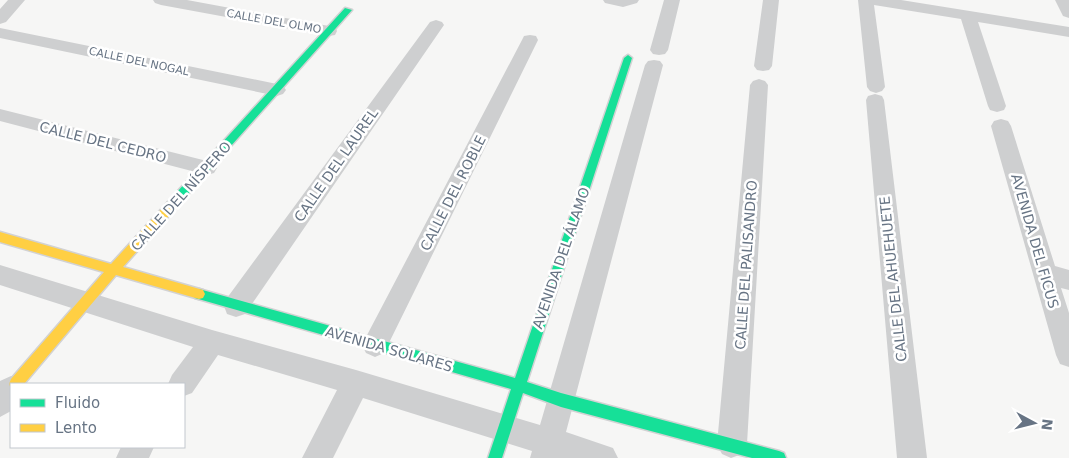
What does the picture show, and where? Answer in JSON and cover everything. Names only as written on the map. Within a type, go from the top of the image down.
[{"type":"street","points":[[0,19],[17,0]]},
{"type":"street","name":"CALLE DEL OLMO","points":[[161,0],[329,31]]},
{"type":"street","points":[[611,0],[623,2],[631,0]]},
{"type":"street","points":[[547,450],[672,0]]},
{"type":"street","name":"CALLE DEL PALISANDRO","points":[[732,444],[761,75],[771,0]]},
{"type":"street","name":"CALLE DEL AHUEHUETE","points":[[866,0],[912,458]]},
{"type":"street","points":[[872,0],[1069,32]]},
{"type":"street","points":[[1064,0],[1069,13]]},
{"type":"street","name":"CALLE DEL NÍSPERO","points":[[17,383],[114,269],[278,90],[348,10]]},
{"type":"street","name":"AVENIDA DEL FICUS","points":[[968,16],[1069,355]]},
{"type":"street","name":"CALLE DEL LAUREL","points":[[236,306],[436,25]]},
{"type":"street","name":"CALLE DEL NOGAL","points":[[0,33],[278,90]]},
{"type":"street","name":"CALLE DEL ROBLE","points":[[375,345],[530,40]]},
{"type":"street","name":"AVENIDA DEL ÁLAMO","points":[[495,458],[628,58]]},
{"type":"street","name":"CALLE DEL CEDRO","points":[[0,115],[207,168]]},
{"type":"street","name":"AVENIDA SOLARES","points":[[0,237],[561,400],[779,458]]},
{"type":"street","points":[[1044,274],[1069,280]]},
{"type":"street","points":[[0,275],[88,301],[212,342],[356,383],[504,430],[547,450],[603,458]]},
{"type":"street","points":[[183,383],[212,342]]},
{"type":"street","points":[[317,458],[356,383]]},
{"type":"street","points":[[0,402],[10,391]]},
{"type":"traffic: fast","points":[[170,207],[348,10]]},
{"type":"traffic: fast","points":[[495,458],[628,58]]},
{"type":"traffic: fast","points":[[199,294],[518,385],[561,400],[779,458]]},
{"type":"traffic: slow","points":[[17,383],[114,269],[170,207]]},
{"type":"traffic: slow","points":[[0,237],[199,294]]}]
